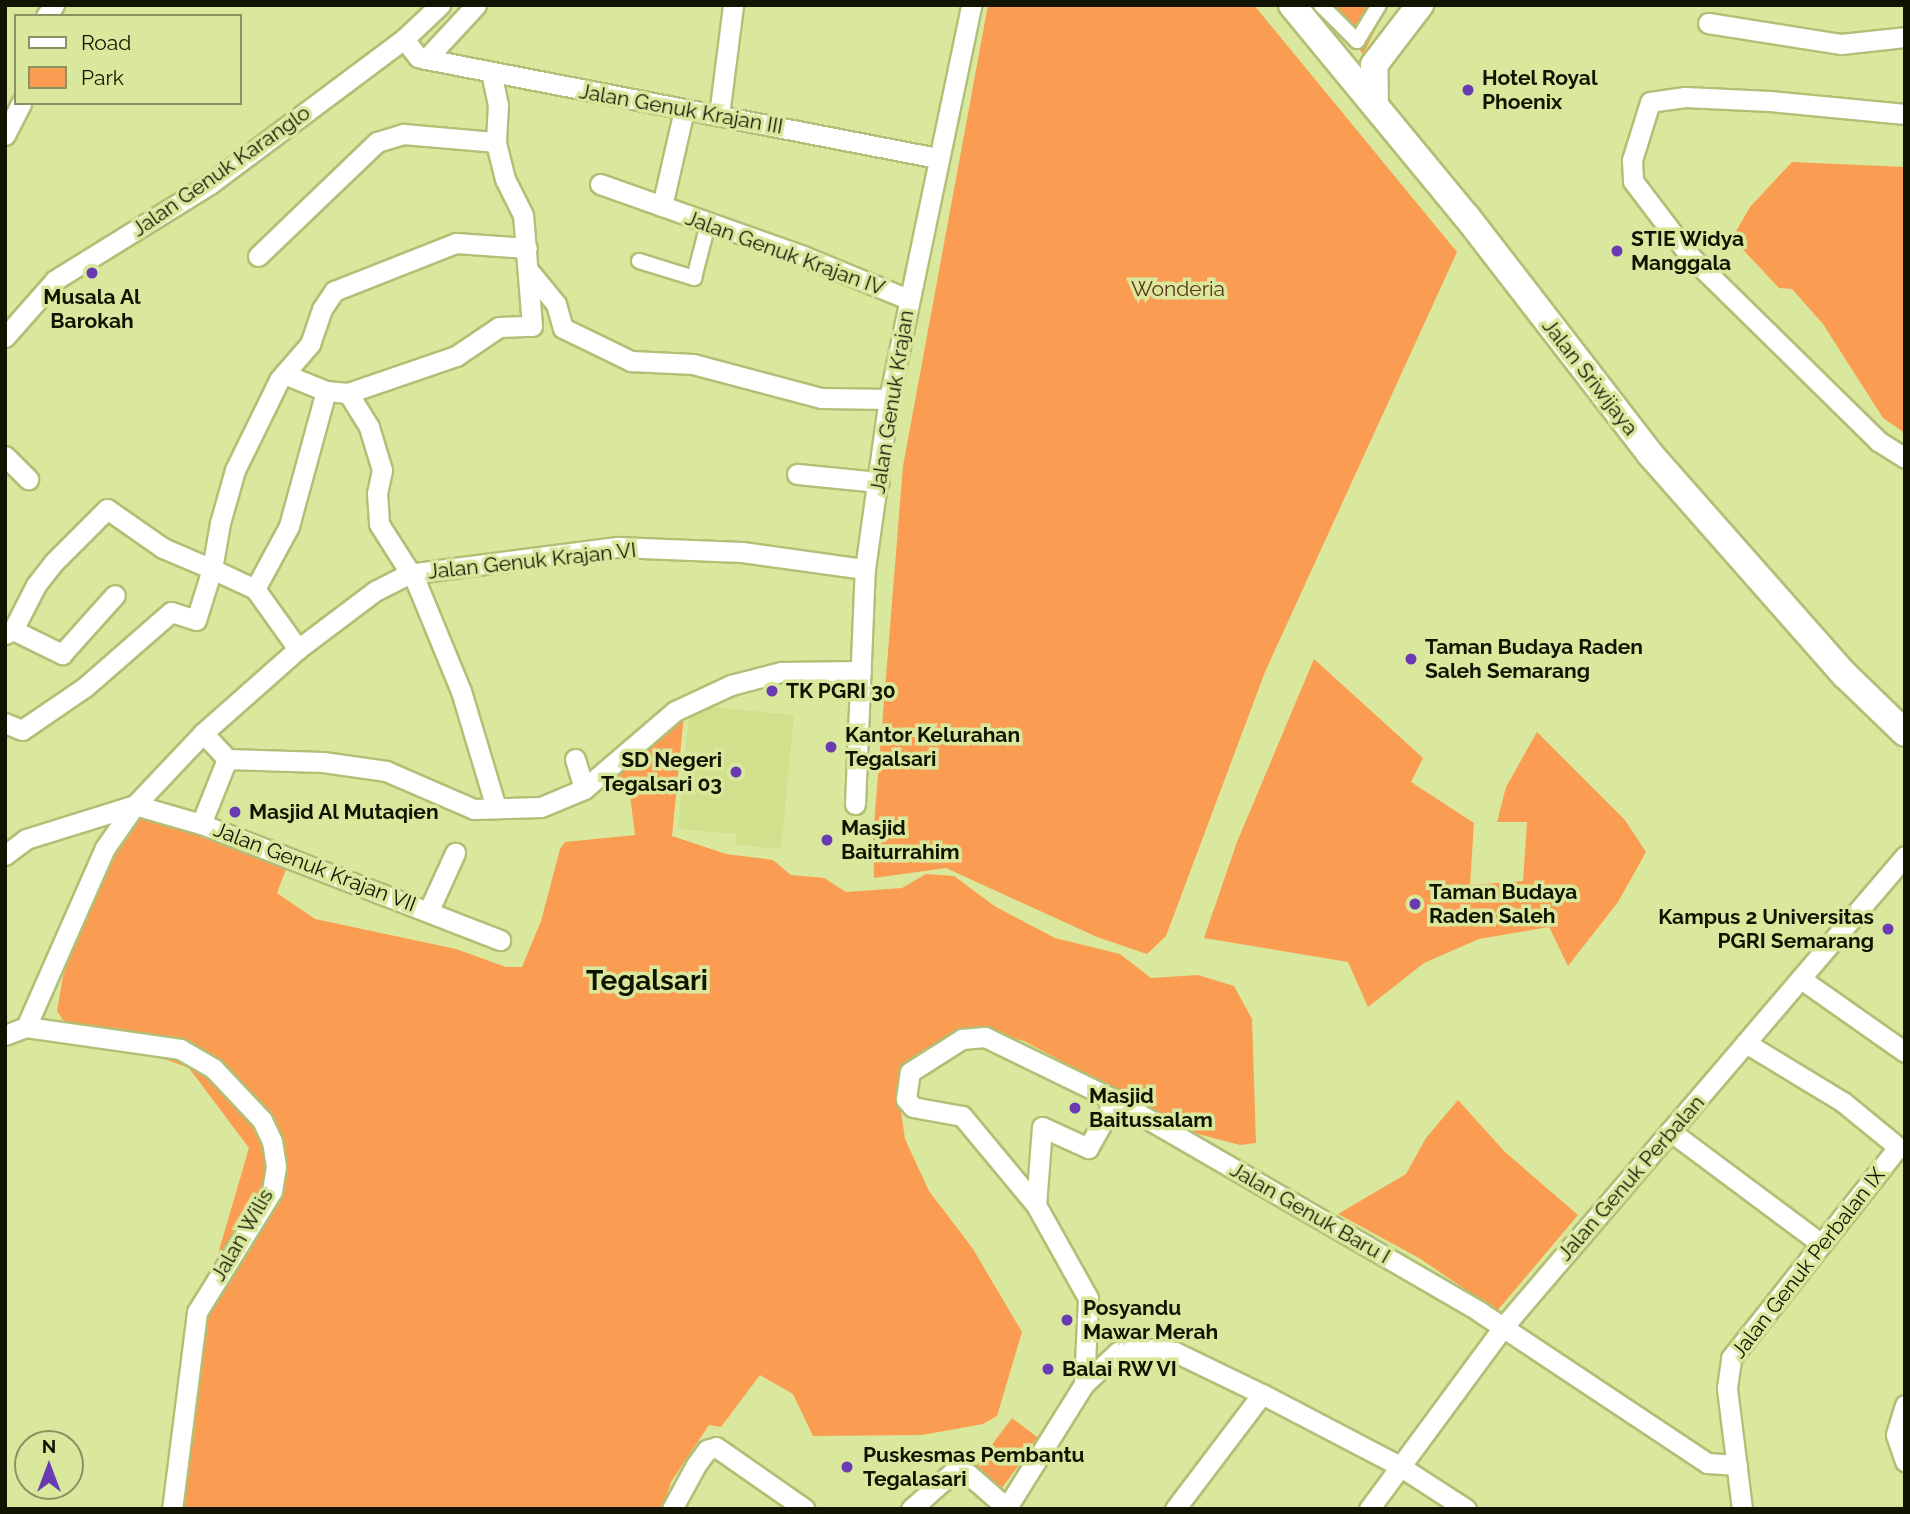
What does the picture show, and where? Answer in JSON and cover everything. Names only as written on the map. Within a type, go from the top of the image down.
[{"type":"main road","name":"Jalan Sriwijaya","points":[[1292,5],[1375,104],[1650,454],[1845,675],[1905,733]]},
{"type":"main road","points":[[1375,104],[1374,65],[1420,5]]},
{"type":"main road","points":[[1347,71],[1374,65]]},
{"type":"street","name":"Jalan Genuk Karanglo","points":[[5,337],[55,280],[211,184],[414,50],[440,5]]},
{"type":"street","points":[[414,50],[477,5]]},
{"type":"street","points":[[719,115],[733,5]]},
{"type":"street","name":"Jalan Genuk Krajan","points":[[855,804],[865,569],[889,399],[937,158],[971,5]]},
{"type":"street","points":[[1321,5],[1357,41],[1379,5]]},
{"type":"street","points":[[1708,23],[1840,44],[1905,37]]},
{"type":"street","name":"Jalan Genuk Krajan III","points":[[414,50],[491,73],[937,158]]},
{"type":"street","points":[[284,374],[326,391],[348,393],[456,356],[499,327],[532,326],[523,215],[505,178],[496,142],[498,105],[491,73]]},
{"type":"street","points":[[1905,114],[1770,101],[1685,97],[1650,102],[1632,160],[1633,181],[1690,256],[1878,441],[1905,458]]},
{"type":"street","points":[[5,135],[20,105]]},
{"type":"street","name":"Jalan Genuk Krajan IV","points":[[662,206],[684,110]]},
{"type":"street","points":[[258,257],[377,142],[404,134],[496,142]]},
{"type":"street","name":"Jalan Genuk Krajan IV","points":[[600,184],[803,256],[908,299]]},
{"type":"street","points":[[639,261],[694,278],[708,224]]},
{"type":"street","points":[[5,723],[22,730],[75,694],[171,612],[195,620],[212,569],[234,470],[284,374],[310,344],[322,309],[334,291],[456,243],[527,248]]},
{"type":"street","points":[[528,270],[539,289],[556,304],[563,328],[631,361],[694,364],[821,397],[889,399]]},
{"type":"street","points":[[255,589],[289,526],[326,391]]},
{"type":"street","points":[[348,393],[369,427],[382,470],[377,494],[379,524],[408,574]]},
{"type":"street","points":[[5,456],[28,479]]},
{"type":"street","points":[[797,474],[879,482]]},
{"type":"street","points":[[115,595],[62,654],[9,632],[36,585],[107,509],[163,548],[255,589],[298,649]]},
{"type":"street","name":"Jalan Genuk Krajan VI","points":[[26,1027],[105,848],[135,805],[203,733],[298,649],[375,590],[408,574],[617,547],[763,553],[865,569]]},
{"type":"street","name":"Jalan Genuk Krajan VI","points":[[408,574],[416,582],[461,691],[486,762],[496,808]]},
{"type":"street","points":[[203,733],[227,759],[323,762],[386,771],[474,809],[541,807],[584,789],[675,711],[720,690],[780,671],[861,671]]},
{"type":"street","name":"Jalan Genuk Krajan VII","points":[[201,824],[227,759]]},
{"type":"street","points":[[575,759],[584,789]]},
{"type":"street","points":[[5,855],[26,839],[135,805]]},
{"type":"street","name":"Jalan Genuk Krajan VII","points":[[135,805],[201,824],[429,910],[500,940]]},
{"type":"street","points":[[429,910],[455,853]]},
{"type":"street","name":"Jalan Genuk Perbalan","points":[[1369,1509],[1398,1465],[1504,1326],[1905,856]]},
{"type":"street","points":[[1801,979],[1905,1052]]},
{"type":"street","name":"Jalan Wilis","points":[[5,1035],[26,1027],[180,1049],[214,1069],[262,1120],[272,1141],[276,1166],[272,1191],[197,1312],[172,1509]]},
{"type":"street","name":"Jalan Genuk Baru I","points":[[1036,1205],[962,1116],[908,1104],[906,1076],[974,1035],[1033,1056],[1115,1100],[1504,1326],[1727,1465]]},
{"type":"street","points":[[1746,1043],[1843,1102],[1903,1143]]},
{"type":"street","points":[[1084,1384],[1088,1298],[1036,1205],[1042,1128],[1087,1149],[1115,1100]]},
{"type":"street","points":[[1670,1131],[1819,1242]]},
{"type":"street","name":"Jalan Genuk Perbalan IX","points":[[1742,1509],[1727,1465],[1727,1388],[1731,1358],[1819,1242],[1903,1143]]},
{"type":"street","points":[[911,1509],[952,1473],[968,1474],[1006,1508],[1084,1384],[1118,1352],[1156,1349],[1175,1352],[1262,1394],[1398,1465],[1466,1509]]},
{"type":"street","points":[[1175,1509],[1262,1394]]},
{"type":"street","points":[[1905,1405],[1896,1435],[1905,1461]]},
{"type":"street","points":[[672,1509],[696,1465],[707,1450],[716,1447],[805,1509]]},
{"type":"shaded area","name":"SD Negeri Tegalsari 03","points":[[690,705],[794,715],[781,849],[735,845],[736,834],[678,829]]},
{"type":"green space","name":"Wonderia","points":[[988,5],[1254,5],[1457,252],[1265,672],[1166,936],[1147,954],[1097,937],[946,868],[874,878],[873,837],[903,466]]},
{"type":"green space","points":[[1324,5],[1388,5],[1363,54]]},
{"type":"green space","points":[[1792,162],[1905,167],[1905,433],[1883,418],[1823,324],[1792,289],[1779,288],[1732,238],[1750,207]]},
{"type":"green space","points":[[1314,659],[1423,758],[1411,782],[1474,823],[1470,885],[1523,881],[1527,822],[1497,822],[1506,787],[1537,732],[1625,820],[1646,852],[1618,902],[1568,966],[1549,927],[1479,939],[1424,963],[1368,1007],[1348,962],[1204,938],[1237,842]]},
{"type":"green space","points":[[684,715],[672,836],[726,854],[773,860],[791,875],[824,878],[846,892],[902,888],[926,874],[954,876],[996,907],[1055,938],[1120,954],[1151,978],[1198,975],[1234,986],[1252,1019],[1256,1143],[1240,1145],[1198,1134],[1024,1041],[990,1033],[984,1027],[970,1028],[936,1048],[900,1104],[905,1139],[929,1191],[973,1249],[1022,1332],[997,1416],[983,1424],[922,1435],[813,1436],[793,1394],[760,1375],[721,1427],[709,1425],[671,1482],[663,1509],[180,1509],[208,1288],[249,1148],[189,1068],[87,1031],[63,1020],[57,1011],[63,976],[86,910],[119,835],[131,821],[147,818],[178,824],[288,864],[277,893],[315,919],[456,949],[506,967],[522,967],[541,921],[560,849],[565,842],[635,835],[629,788],[610,789],[603,786],[605,780]]},
{"type":"green space","points":[[1458,1100],[1505,1152],[1578,1215],[1497,1311],[1419,1258],[1338,1214],[1406,1174],[1426,1138]]},
{"type":"green space","points":[[1012,1418],[1039,1438],[1002,1488],[975,1468]]},
{"type":"place","name":"Hotel Royal Phoenix","points":[[1468,90]]},
{"type":"place","name":"STIE Widya Manggala","points":[[1617,251]]},
{"type":"place","name":"Musala Al Barokah","points":[[92,273]]},
{"type":"place","name":"Taman Budaya Raden Saleh Semarang","points":[[1411,659]]},
{"type":"place","name":"TK PGRI 30","points":[[772,691]]},
{"type":"place","name":"Kantor Kelurahan Tegalsari","points":[[831,747]]},
{"type":"place","name":"SD Negeri Tegalsari 03","points":[[736,772]]},
{"type":"place","name":"Masjid Al Mutaqien","points":[[235,812]]},
{"type":"place","name":"Masjid Baiturrahim","points":[[827,840]]},
{"type":"place","name":"Taman Budaya Raden Saleh","points":[[1415,904]]},
{"type":"place","name":"Kampus 2 Universitas PGRI Semarang","points":[[1888,929]]},
{"type":"place","name":"Masjid Baitussalam","points":[[1075,1108]]},
{"type":"place","name":"Posyandu Mawar Merah","points":[[1067,1320]]},
{"type":"place","name":"Balai RW VI","points":[[1048,1369]]},
{"type":"place","name":"Puskesmas Pembantu Tegalasari","points":[[847,1467]]},
{"type":"district","name":"Tegalsari","points":[[647,981]]}]
